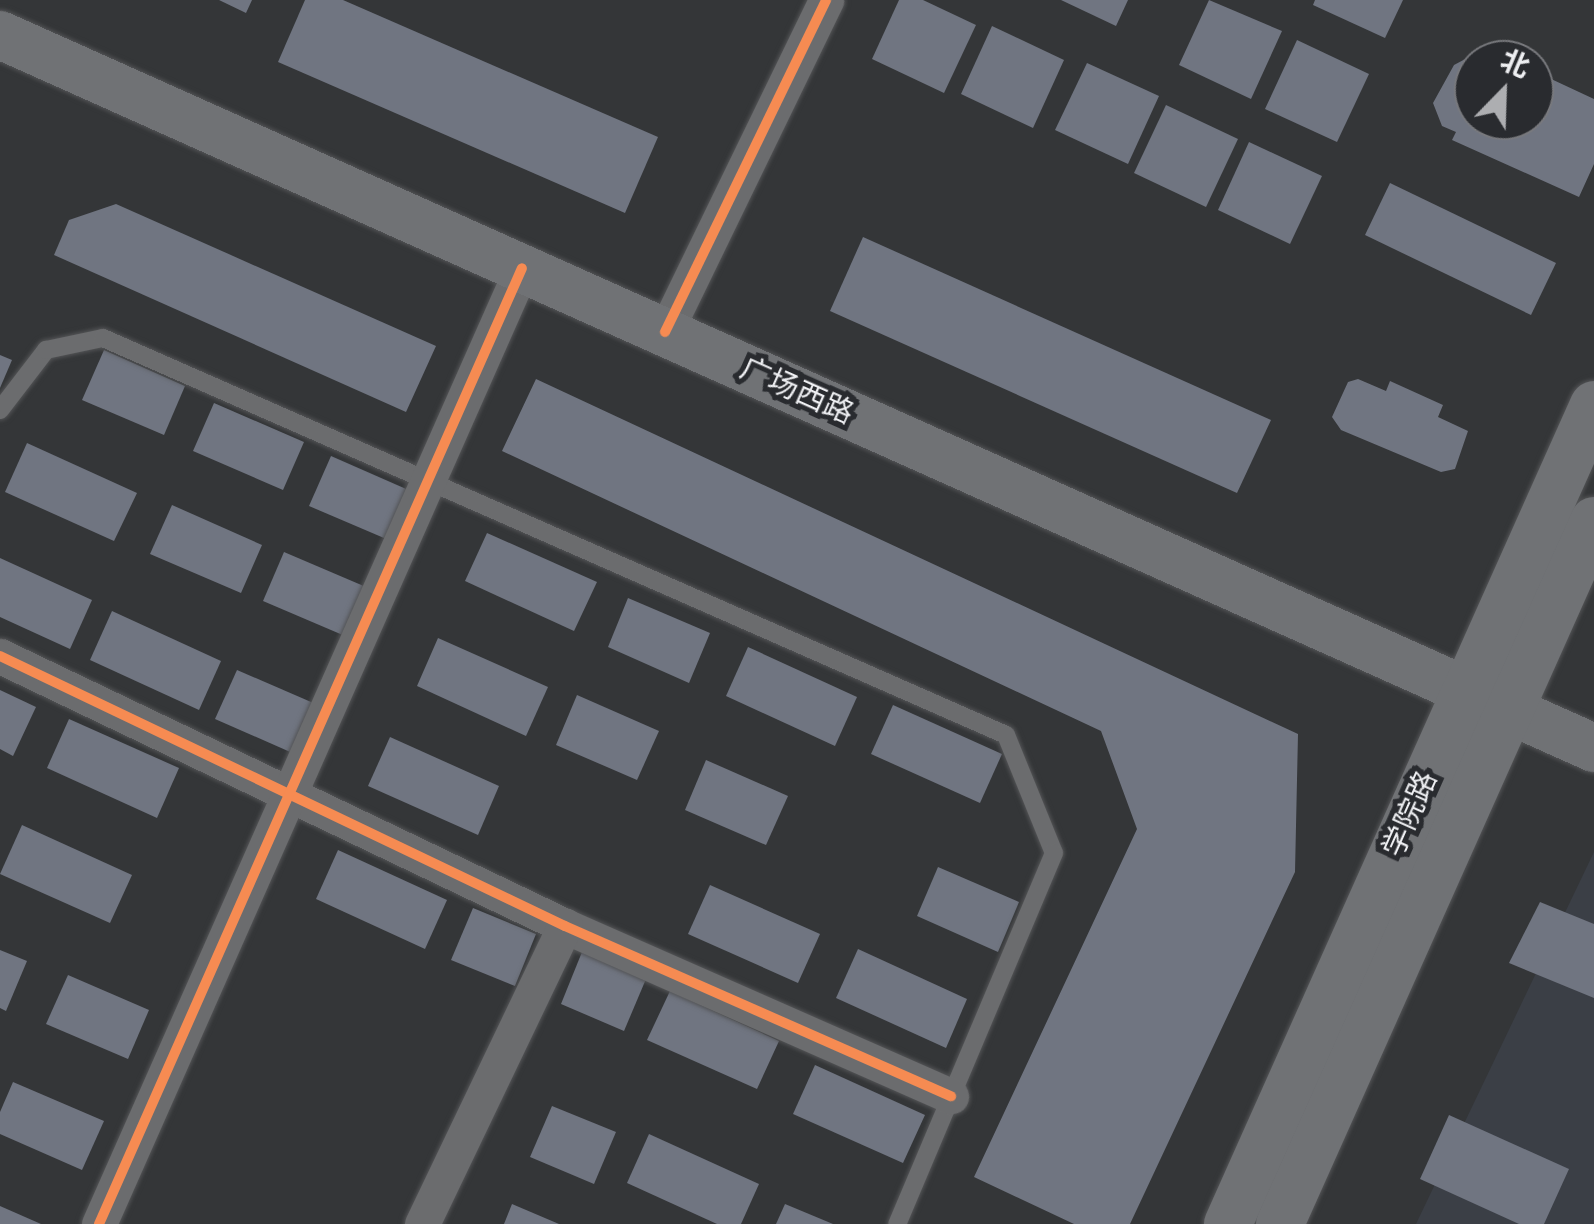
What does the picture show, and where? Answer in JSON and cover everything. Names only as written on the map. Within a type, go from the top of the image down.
[{"type":"main road","name":"广场西路","points":[[0,35],[1594,748]]},
{"type":"main road","name":"学院路","points":[[1280,1224],[1486,699],[1594,404]]},
{"type":"main road","name":"学院路","points":[[1228,1224],[1486,699],[1594,521]]},
{"type":"street","points":[[665,332],[826,0]]},
{"type":"street","points":[[99,1224],[522,268]]},
{"type":"street","points":[[0,656],[290,791],[566,926],[951,1096]]},
{"type":"street","points":[[422,1224],[566,926]]},
{"type":"lane","points":[[0,410],[46,350],[103,338],[1006,734],[1054,853],[897,1224]]},
{"type":"shaded area","points":[[1594,852],[1594,1224],[1416,1224]]},
{"type":"building","points":[[219,0],[252,0],[246,13]]},
{"type":"building","points":[[305,0],[343,0],[658,137],[625,213],[278,62]]},
{"type":"building","points":[[899,0],[923,0],[976,25],[944,93],[872,59]]},
{"type":"building","points":[[1061,0],[1128,0],[1116,26]]},
{"type":"building","points":[[1209,0],[1282,31],[1251,99],[1179,65]]},
{"type":"building","points":[[1315,0],[1403,0],[1385,38],[1313,5]]},
{"type":"building","points":[[992,26],[1064,60],[1033,128],[961,94]]},
{"type":"building","points":[[1297,40],[1369,74],[1337,142],[1265,109]]},
{"type":"building","points":[[1087,63],[1159,96],[1128,164],[1055,130]]},
{"type":"building","points":[[1454,65],[1454,131],[1442,126],[1433,103]]},
{"type":"building","points":[[1554,80],[1594,99],[1594,164],[1579,197],[1452,140],[1454,136],[1454,140],[1554,140]]},
{"type":"building","points":[[1166,105],[1238,139],[1206,207],[1134,173]]},
{"type":"building","points":[[1249,142],[1322,176],[1290,244],[1218,210]]},
{"type":"building","points":[[1390,183],[1556,263],[1531,315],[1365,235]]},
{"type":"building","points":[[116,204],[436,346],[406,412],[54,255],[69,220]]},
{"type":"building","points":[[863,237],[1271,420],[1237,493],[830,311]]},
{"type":"building","points":[[104,350],[185,386],[164,435],[82,400]]},
{"type":"building","points":[[0,355],[12,360],[0,388]]},
{"type":"building","points":[[536,379],[1298,734],[1295,872],[1130,1224],[1074,1224],[974,1177],[1137,829],[1101,731],[502,451]]},
{"type":"building","points":[[1358,379],[1386,391],[1390,381],[1443,405],[1438,417],[1468,431],[1455,469],[1441,472],[1341,430],[1332,417],[1348,382]]},
{"type":"building","points":[[214,403],[304,442],[283,490],[193,451]]},
{"type":"building","points":[[27,443],[137,493],[114,541],[5,492]]},
{"type":"building","points":[[331,456],[413,492],[391,541],[309,506]]},
{"type":"building","points":[[172,505],[262,545],[241,593],[150,554]]},
{"type":"building","points":[[487,533],[597,582],[574,631],[465,581]]},
{"type":"building","points":[[284,552],[366,587],[345,636],[263,601]]},
{"type":"building","points":[[0,558],[92,600],[70,649],[0,617]]},
{"type":"building","points":[[628,598],[710,633],[689,683],[608,647]]},
{"type":"building","points":[[112,611],[221,661],[199,710],[90,660]]},
{"type":"building","points":[[438,638],[548,687],[526,736],[417,686]]},
{"type":"building","points":[[748,647],[857,697],[835,746],[726,696]]},
{"type":"building","points":[[237,670],[318,705],[297,755],[215,719]]},
{"type":"building","points":[[0,690],[36,707],[13,756],[0,749]]},
{"type":"building","points":[[577,695],[659,731],[637,780],[556,745]]},
{"type":"building","points":[[893,705],[1002,754],[980,803],[871,754]]},
{"type":"building","points":[[69,719],[179,768],[157,818],[47,768]]},
{"type":"building","points":[[390,737],[499,786],[478,835],[368,786]]},
{"type":"building","points":[[706,760],[788,796],[766,845],[685,810]]},
{"type":"building","points":[[22,825],[132,875],[110,923],[0,874]]},
{"type":"building","points":[[338,850],[447,900],[425,949],[316,899]]},
{"type":"building","points":[[938,867],[1019,902],[998,952],[917,916]]},
{"type":"building","points":[[710,885],[820,934],[798,983],[688,934]]},
{"type":"building","points":[[1540,902],[1594,924],[1594,998],[1509,963]]},
{"type":"building","points":[[473,908],[536,934],[515,986],[451,960]]},
{"type":"building","points":[[858,949],[967,999],[946,1048],[836,998]]},
{"type":"building","points":[[0,950],[27,961],[6,1011],[0,1008]]},
{"type":"building","points":[[582,952],[646,979],[624,1031],[561,1004]]},
{"type":"building","points":[[68,975],[149,1010],[128,1059],[46,1024]]},
{"type":"building","points":[[670,991],[779,1041],[757,1089],[647,1040]]},
{"type":"building","points":[[815,1065],[925,1115],[903,1163],[793,1114]]},
{"type":"building","points":[[13,1082],[104,1121],[82,1170],[0,1134],[0,1112]]},
{"type":"building","points":[[552,1106],[616,1132],[594,1184],[530,1157]]},
{"type":"building","points":[[1449,1115],[1569,1169],[1544,1224],[1519,1224],[1420,1179]]},
{"type":"building","points":[[649,1134],[759,1184],[741,1224],[717,1224],[627,1183]]},
{"type":"building","points":[[512,1204],[559,1224],[504,1224]]},
{"type":"building","points":[[785,1204],[833,1224],[776,1224]]},
{"type":"building","points":[[0,1206],[41,1224],[0,1224]]},
{"type":"cycle path","points":[[665,332],[826,0]]},
{"type":"cycle path","points":[[99,1224],[522,268]]},
{"type":"cycle path","points":[[0,656],[565,926],[951,1096]]}]
